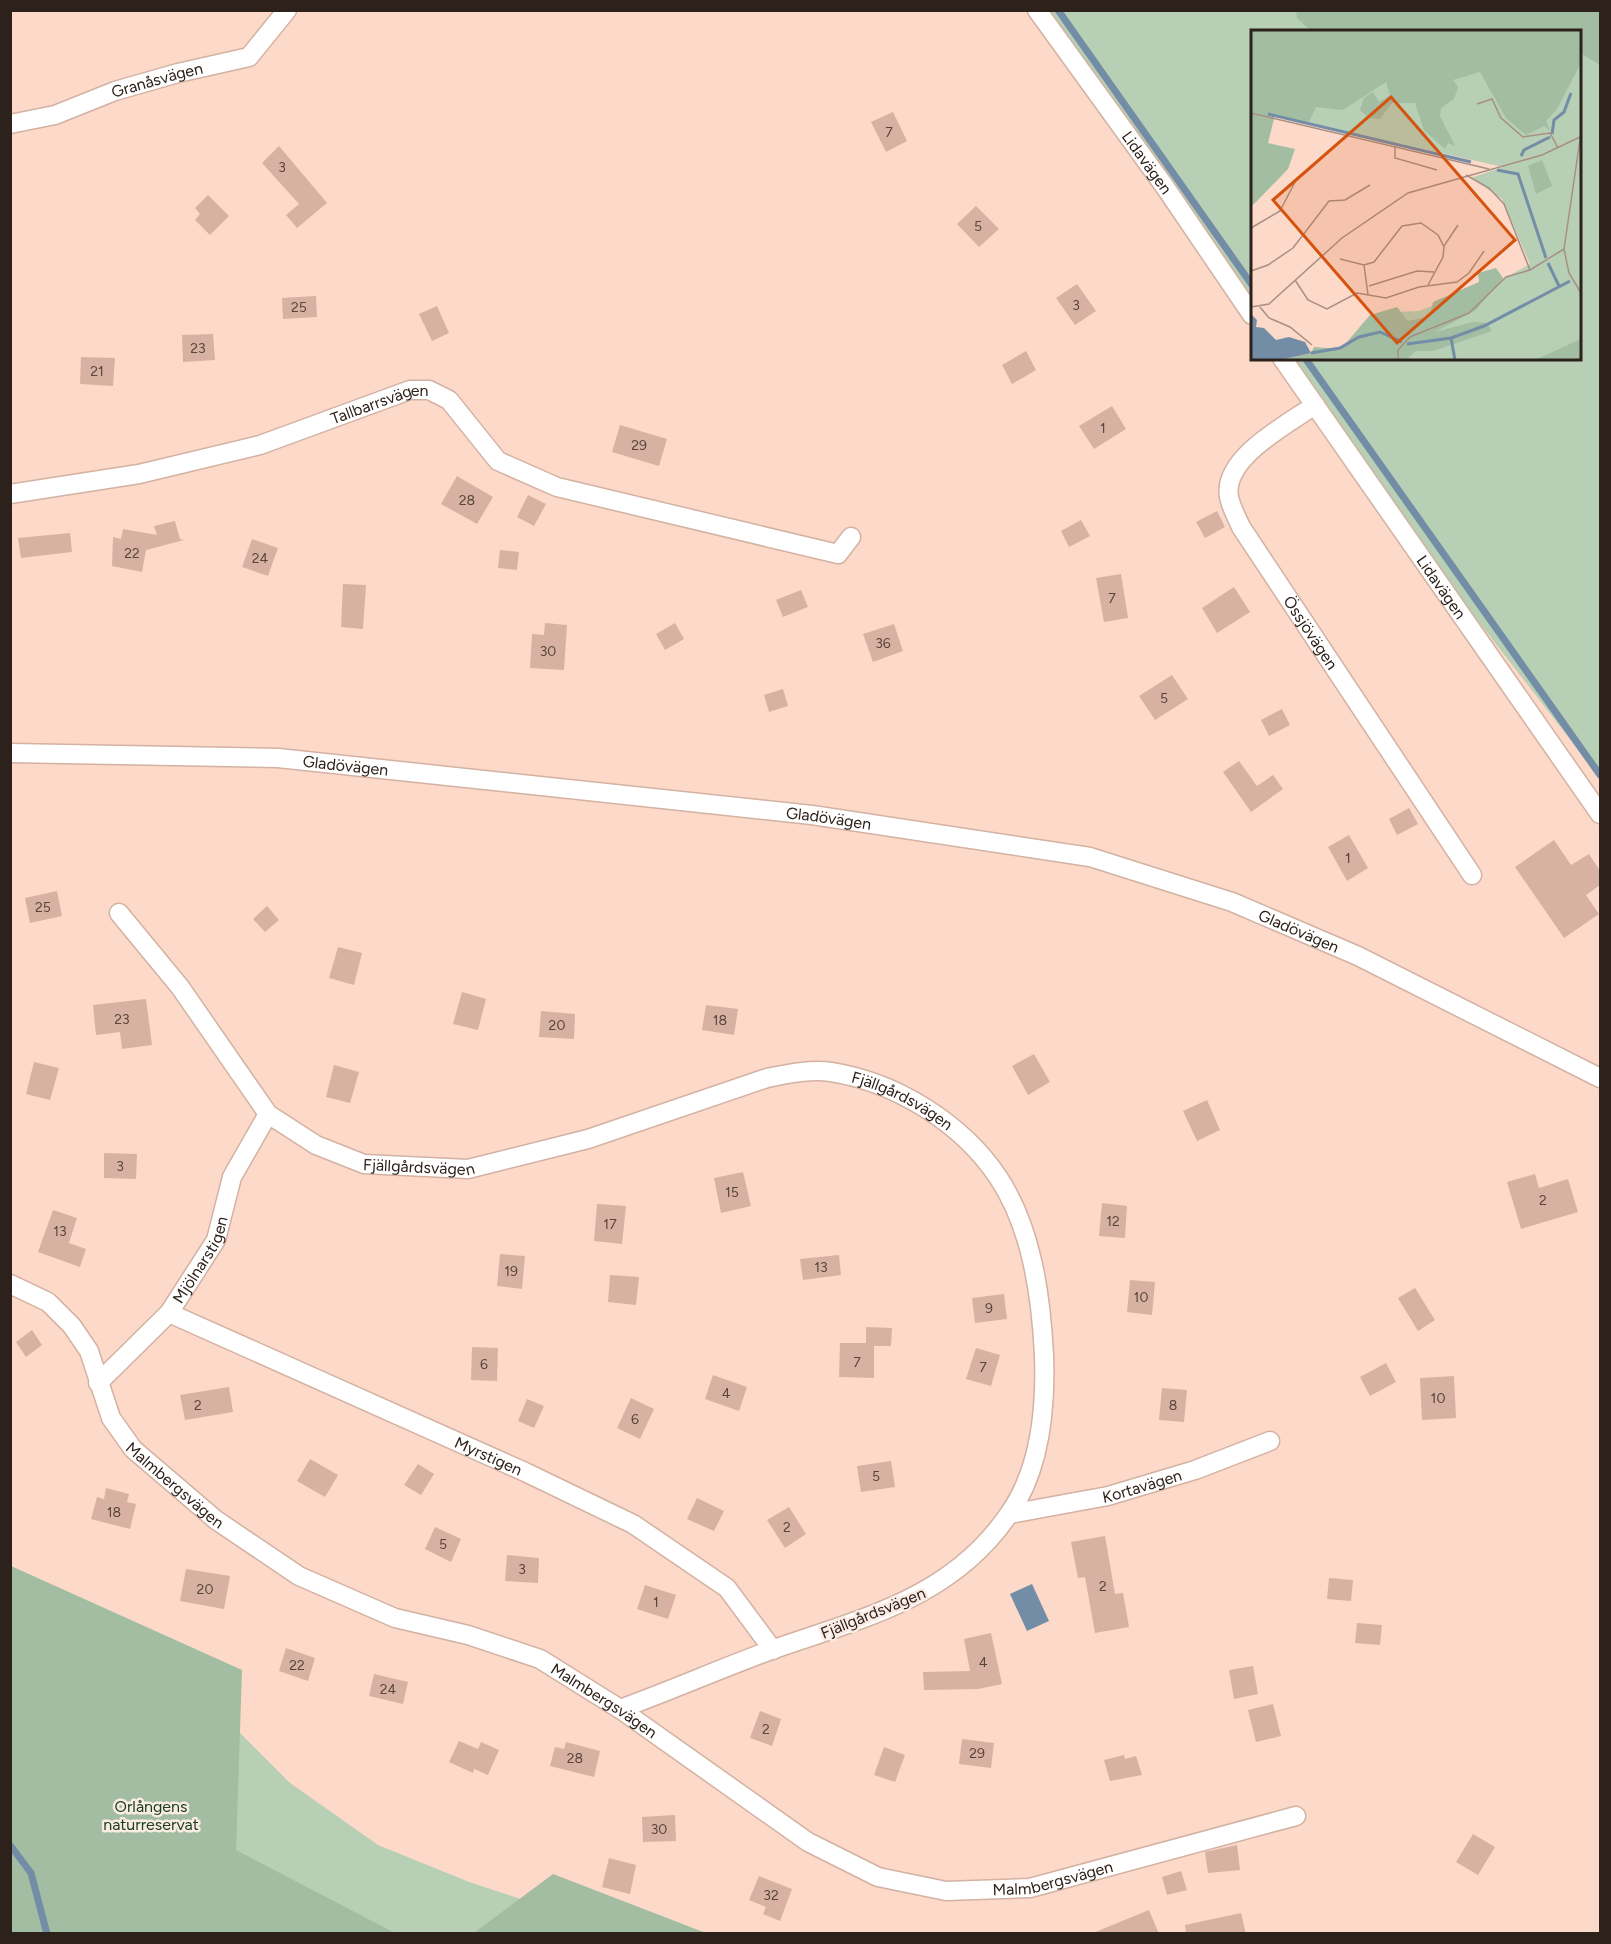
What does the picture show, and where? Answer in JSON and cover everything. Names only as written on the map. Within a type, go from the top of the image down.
[{"type":"street","name":"Granåsvägen","points":[[10,124],[55,115],[115,91],[178,73],[249,57],[287,10]]},
{"type":"street","name":"Lidavägen","points":[[1037,10],[1165,187],[1251,314]]},
{"type":"street","name":"Lidavägen","points":[[1283,360],[1600,814]]},
{"type":"street","name":"Tallbarrsvägen","points":[[10,494],[139,474],[260,445],[410,390],[429,390],[449,400],[498,460],[557,487],[838,554],[851,537]]},
{"type":"street","name":"Össjövägen","points":[[1315,405],[1250,450],[1234,470],[1228,495],[1241,527],[1472,875]]},
{"type":"street","name":"Gladövägen","points":[[10,753],[278,758],[812,815],[1089,857],[1232,902],[1358,956],[1600,1078]]},
{"type":"street","name":"Fjällgårdsvägen","points":[[119,913],[180,987],[267,1114],[316,1145],[364,1164],[468,1169],[588,1139],[767,1078],[798,1072],[830,1072],[892,1089],[962,1136],[998,1177],[1020,1222],[1042,1304],[1045,1386],[1038,1440],[1029,1476],[1010,1514],[982,1545],[932,1589],[852,1624],[773,1650],[620,1709]]},
{"type":"street","name":"Mjölnarstigen","points":[[98,1383],[169,1313],[216,1240],[232,1177],[267,1114]]},
{"type":"street","name":"Malmbergsvägen","points":[[10,1284],[48,1302],[72,1326],[88,1351],[111,1418],[133,1449],[216,1520],[299,1576],[395,1618],[468,1635],[540,1659],[620,1709],[808,1842],[878,1877],[946,1891],[1030,1888],[1296,1816]]},
{"type":"street","name":"Myrstigen","points":[[169,1313],[525,1472],[633,1524],[727,1588],[773,1650]]},
{"type":"street","name":"Kortavägen","points":[[1010,1514],[1108,1496],[1195,1470],[1269,1441]]},
{"type":"green space","points":[[1047,11],[1600,11],[1600,778],[1475,617],[1294,360],[1581,360],[1581,30],[1251,30],[1251,300]]},
{"type":"green space","points":[[1296,11],[1600,11],[1600,65],[1581,54],[1581,30],[1310,30],[1297,18]]},
{"type":"green space","name":"Orlångens naturreservat","points":[[11,1566],[242,1670],[236,1850],[395,1933],[11,1933]]},
{"type":"green space","name":"Orlångens naturreservat","points":[[197,1690],[290,1783],[378,1845],[469,1882],[560,1912],[609,1933],[35,1933],[10,1776]]},
{"type":"green space","points":[[553,1874],[706,1933],[474,1933]]},
{"type":"water","points":[[1032,1584],[1049,1621],[1027,1631],[1010,1594]]},
{"type":"building","points":[[893,112],[907,141],[886,152],[871,122]]},
{"type":"building","points":[[279,146],[327,203],[297,228],[286,215],[299,204],[262,163]]},
{"type":"building","points":[[208,195],[229,216],[210,235],[195,220],[200,214],[195,208]]},
{"type":"building","points":[[976,206],[999,229],[979,247],[957,224]]},
{"type":"building","points":[[1077,284],[1096,311],[1075,325],[1056,298]]},
{"type":"building","points":[[316,296],[317,317],[283,319],[282,298]]},
{"type":"building","points":[[437,306],[449,333],[432,341],[419,314]]},
{"type":"building","points":[[213,334],[215,360],[183,362],[182,335]]},
{"type":"building","points":[[1026,351],[1036,370],[1012,384],[1002,365]]},
{"type":"building","points":[[81,357],[115,358],[113,386],[80,384]]},
{"type":"building","points":[[1112,406],[1126,429],[1094,449],[1079,426]]},
{"type":"building","points":[[620,425],[667,439],[659,466],[612,452]]},
{"type":"building","points":[[457,476],[493,497],[477,524],[441,504]]},
{"type":"building","points":[[528,495],[546,504],[534,526],[517,517]]},
{"type":"building","points":[[1217,511],[1225,527],[1205,538],[1196,522]]},
{"type":"building","points":[[1081,520],[1090,536],[1069,547],[1061,531]]},
{"type":"building","points":[[175,521],[180,539],[184,540],[146,550],[142,572],[112,566],[113,537],[121,539],[123,529],[157,535],[154,526]]},
{"type":"building","points":[[70,533],[72,552],[21,558],[18,538]]},
{"type":"building","points":[[252,539],[278,548],[268,576],[242,567]]},
{"type":"building","points":[[500,550],[519,552],[517,570],[498,568]]},
{"type":"building","points":[[1121,574],[1128,618],[1104,622],[1096,578]]},
{"type":"building","points":[[343,584],[366,585],[363,629],[341,627]]},
{"type":"building","points":[[1234,587],[1250,612],[1217,633],[1202,608]]},
{"type":"building","points":[[801,590],[808,607],[783,617],[776,600]]},
{"type":"building","points":[[545,623],[567,625],[564,670],[530,668],[532,634],[544,635]]},
{"type":"building","points":[[675,623],[684,639],[665,650],[656,634]]},
{"type":"building","points":[[894,624],[903,651],[873,662],[863,634]]},
{"type":"building","points":[[1172,675],[1188,699],[1155,720],[1139,696]]},
{"type":"building","points":[[783,689],[788,706],[769,712],[764,695]]},
{"type":"building","points":[[1282,709],[1290,725],[1269,736],[1261,720]]},
{"type":"building","points":[[1239,761],[1257,786],[1273,775],[1283,789],[1251,812],[1223,772]]},
{"type":"building","points":[[1409,808],[1418,824],[1397,835],[1389,819]]},
{"type":"building","points":[[1349,835],[1368,868],[1347,881],[1328,847]]},
{"type":"building","points":[[1554,840],[1571,865],[1589,854],[1600,871],[1600,885],[1586,895],[1599,914],[1564,938],[1515,867]]},
{"type":"building","points":[[57,891],[62,916],[30,923],[25,898]]},
{"type":"building","points":[[267,906],[279,920],[265,932],[253,919]]},
{"type":"building","points":[[338,947],[362,953],[354,985],[329,978]]},
{"type":"building","points":[[462,992],[486,999],[478,1030],[453,1024]]},
{"type":"building","points":[[146,999],[152,1045],[122,1049],[120,1032],[96,1035],[93,1005]]},
{"type":"building","points":[[706,1005],[738,1009],[734,1035],[702,1030]]},
{"type":"building","points":[[541,1011],[575,1014],[574,1039],[539,1037]]},
{"type":"building","points":[[1034,1054],[1050,1082],[1028,1095],[1012,1066]]},
{"type":"building","points":[[34,1062],[59,1068],[50,1100],[26,1094]]},
{"type":"building","points":[[334,1065],[359,1072],[350,1103],[326,1097]]},
{"type":"building","points":[[1207,1100],[1220,1130],[1197,1141],[1183,1111]]},
{"type":"building","points":[[104,1153],[137,1154],[136,1179],[104,1178]]},
{"type":"building","points":[[743,1172],[751,1206],[721,1213],[714,1178]]},
{"type":"building","points":[[1535,1174],[1539,1188],[1568,1179],[1578,1212],[1521,1229],[1507,1182]]},
{"type":"building","points":[[1102,1203],[1127,1206],[1125,1238],[1099,1236]]},
{"type":"building","points":[[597,1204],[626,1206],[622,1244],[594,1241]]},
{"type":"building","points":[[53,1210],[77,1218],[69,1243],[86,1249],[80,1267],[38,1252]]},
{"type":"building","points":[[500,1254],[525,1256],[522,1289],[497,1286]]},
{"type":"building","points":[[839,1255],[841,1275],[803,1280],[800,1259]]},
{"type":"building","points":[[610,1275],[639,1277],[636,1305],[608,1302]]},
{"type":"building","points":[[1130,1280],[1155,1282],[1152,1315],[1127,1312]]},
{"type":"building","points":[[1415,1288],[1435,1320],[1418,1331],[1398,1298]]},
{"type":"building","points":[[1004,1294],[1007,1319],[975,1323],[972,1298]]},
{"type":"building","points":[[866,1327],[892,1328],[891,1346],[874,1346],[874,1378],[839,1377],[840,1343],[866,1343]]},
{"type":"building","points":[[32,1330],[42,1345],[26,1357],[16,1342]]},
{"type":"building","points":[[472,1347],[498,1348],[497,1381],[471,1380]]},
{"type":"building","points":[[976,1348],[1000,1355],[991,1386],[966,1379]]},
{"type":"building","points":[[1386,1363],[1396,1382],[1370,1396],[1360,1377]]},
{"type":"building","points":[[713,1375],[747,1387],[739,1411],[705,1399]]},
{"type":"building","points":[[1454,1376],[1456,1418],[1422,1420],[1420,1378]]},
{"type":"building","points":[[229,1387],[233,1412],[185,1420],[180,1395]]},
{"type":"building","points":[[1162,1388],[1187,1390],[1184,1422],[1159,1420]]},
{"type":"building","points":[[631,1398],[654,1409],[640,1439],[617,1428]]},
{"type":"building","points":[[527,1399],[544,1406],[534,1428],[518,1421]]},
{"type":"building","points":[[310,1459],[338,1475],[325,1497],[297,1481]]},
{"type":"building","points":[[891,1461],[895,1487],[861,1492],[857,1466]]},
{"type":"building","points":[[418,1464],[434,1474],[421,1495],[404,1485]]},
{"type":"building","points":[[106,1488],[129,1494],[127,1502],[136,1504],[130,1529],[91,1519],[97,1497],[104,1499]]},
{"type":"building","points":[[697,1498],[724,1511],[714,1531],[687,1519]]},
{"type":"building","points":[[789,1507],[806,1534],[785,1548],[767,1520]]},
{"type":"building","points":[[435,1527],[461,1539],[451,1562],[425,1549]]},
{"type":"building","points":[[1105,1536],[1115,1594],[1123,1593],[1129,1627],[1095,1633],[1085,1577],[1078,1578],[1071,1542]]},
{"type":"building","points":[[507,1555],[539,1558],[538,1583],[505,1581]]},
{"type":"building","points":[[186,1569],[230,1576],[224,1609],[180,1601]]},
{"type":"building","points":[[1329,1578],[1353,1580],[1351,1601],[1327,1599]]},
{"type":"building","points":[[645,1585],[676,1595],[668,1619],[637,1609]]},
{"type":"building","points":[[1357,1623],[1382,1625],[1380,1645],[1355,1643]]},
{"type":"building","points":[[991,1633],[1002,1684],[978,1689],[924,1690],[923,1672],[970,1671],[964,1639]]},
{"type":"building","points":[[286,1648],[315,1658],[308,1681],[279,1671]]},
{"type":"building","points":[[1253,1666],[1258,1694],[1234,1699],[1229,1670]]},
{"type":"building","points":[[374,1674],[408,1682],[403,1704],[369,1696]]},
{"type":"building","points":[[1273,1704],[1281,1736],[1256,1742],[1248,1710]]},
{"type":"building","points":[[760,1711],[781,1719],[772,1746],[750,1738]]},
{"type":"building","points":[[962,1739],[994,1743],[991,1768],[959,1764]]},
{"type":"building","points":[[459,1741],[478,1749],[481,1742],[499,1750],[488,1775],[474,1769],[473,1773],[449,1762]]},
{"type":"building","points":[[566,1742],[600,1751],[594,1777],[550,1766],[555,1747],[564,1749]]},
{"type":"building","points":[[884,1747],[905,1755],[895,1782],[874,1775]]},
{"type":"building","points":[[1124,1755],[1125,1759],[1136,1756],[1142,1775],[1110,1781],[1104,1760]]},
{"type":"building","points":[[675,1815],[676,1841],[643,1842],[642,1817]]},
{"type":"building","points":[[1473,1834],[1495,1847],[1478,1875],[1456,1862]]},
{"type":"building","points":[[1237,1845],[1240,1870],[1208,1873],[1205,1852]]},
{"type":"building","points":[[609,1858],[636,1865],[630,1894],[602,1887]]},
{"type":"building","points":[[1181,1871],[1187,1890],[1167,1895],[1162,1877]]},
{"type":"building","points":[[759,1876],[792,1889],[780,1921],[763,1914],[766,1907],[749,1900]]},
{"type":"building","points":[[1149,1910],[1159,1934],[1093,1934],[1093,1933]]},
{"type":"building","points":[[1241,1913],[1246,1934],[1186,1934],[1185,1925]]},
{"type":"waterway","points":[[1058,10],[1251,284]]},
{"type":"waterway","points":[[1306,360],[1600,775]]},
{"type":"waterway","points":[[10,1845],[31,1873],[47,1934]]}]
